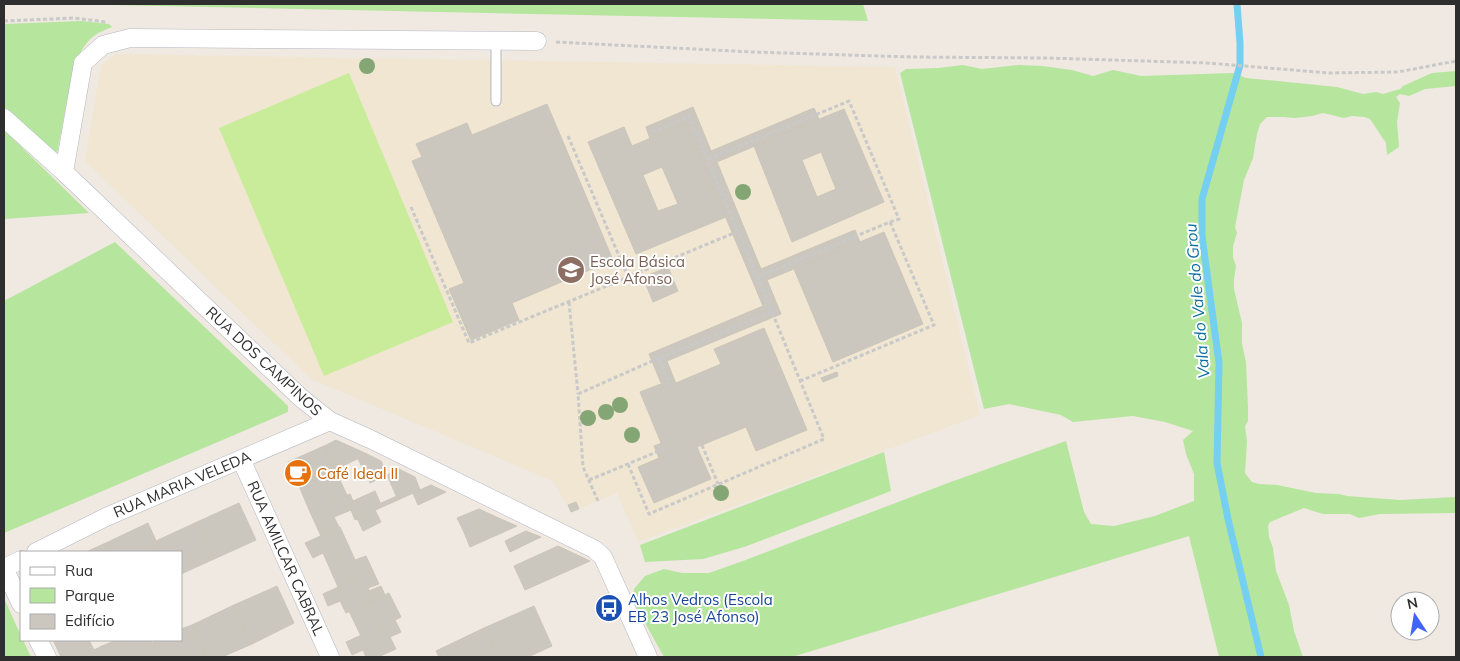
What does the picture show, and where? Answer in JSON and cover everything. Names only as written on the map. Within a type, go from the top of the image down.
[{"type":"street","points":[[64,172],[83,63],[103,45],[130,38],[537,41]]},
{"type":"street","name":"RUA DOS CAMPINOS","points":[[4,118],[64,172],[301,398],[330,422],[370,439],[594,549],[604,557],[648,657]]},
{"type":"street","name":"RUA MARIA VELEDA","points":[[38,551],[106,517],[330,422]]},
{"type":"street","name":"RUA AMILCAR CABRAL","points":[[241,459],[328,656]]},
{"type":"street","points":[[20,560],[4,568],[20,602]]},
{"type":"street","points":[[39,641],[47,657]]},
{"type":"lane","points":[[496,41],[496,101]]},
{"type":"path","points":[[4,21],[74,18],[108,22]]},
{"type":"path","points":[[537,41],[802,54],[1208,63],[1329,73],[1398,72],[1456,61]]},
{"type":"path","points":[[708,159],[849,101],[899,219],[758,277]]},
{"type":"path","points":[[628,464],[649,514],[824,440],[739,231],[689,116],[652,132]]},
{"type":"path","points":[[568,136],[628,277]]},
{"type":"path","points":[[411,207],[469,343],[739,231]]},
{"type":"path","points":[[800,381],[934,325],[890,222]]},
{"type":"path","points":[[569,302],[583,466],[598,501]]},
{"type":"path","points":[[578,394],[658,358],[772,312]]},
{"type":"path","points":[[658,358],[668,381]]},
{"type":"path","points":[[702,445],[718,484]]},
{"type":"path","points":[[589,480],[664,449]]},
{"type":"shaded area","name":"Escola Básica José Afonso","points":[[116,54],[895,67],[980,415],[638,542],[617,493],[571,512],[553,481],[311,379],[85,161],[101,65]]},
{"type":"green space","points":[[63,4],[863,4],[868,21]]},
{"type":"green space","points":[[81,21],[109,24],[112,27],[90,39],[74,65],[57,153],[4,107],[4,24]]},
{"type":"green space","points":[[963,65],[982,69],[1019,65],[1042,66],[1072,70],[1093,76],[1113,70],[1141,76],[1233,73],[1246,78],[1337,87],[1363,94],[1376,92],[1383,94],[1400,89],[1432,73],[1456,71],[1456,86],[1425,89],[1409,96],[1400,94],[1396,97],[1400,103],[1397,122],[1399,147],[1387,155],[1386,143],[1370,119],[1364,117],[1352,116],[1344,118],[1323,113],[1295,118],[1267,117],[1260,124],[1253,158],[1244,180],[1235,227],[1237,233],[1233,246],[1233,257],[1236,266],[1234,289],[1242,323],[1242,344],[1246,362],[1248,421],[1245,426],[1247,441],[1245,473],[1252,482],[1259,484],[1277,485],[1316,493],[1400,500],[1456,497],[1456,513],[1380,514],[1359,518],[1350,514],[1323,514],[1304,508],[1270,522],[1268,526],[1269,537],[1273,548],[1276,571],[1289,605],[1294,631],[1303,657],[1219,657],[1189,536],[792,657],[664,657],[634,603],[634,589],[645,576],[664,569],[682,573],[709,573],[948,483],[1066,441],[1084,512],[1091,524],[1114,526],[1155,516],[1194,501],[1194,474],[1183,440],[1193,431],[1165,422],[1133,416],[1073,422],[1061,415],[1009,404],[984,409],[900,73],[906,69]]},
{"type":"green space","points":[[349,73],[453,322],[324,376],[219,128]]},
{"type":"green space","points":[[4,130],[89,213],[4,219]]},
{"type":"green space","points":[[115,242],[288,406],[288,412],[4,533],[4,301]]},
{"type":"green space","points":[[884,452],[891,491],[744,547],[703,559],[645,562],[640,545]]},
{"type":"green space","points":[[4,598],[20,634],[20,641],[23,641],[31,657],[4,657]]},
{"type":"building","points":[[547,104],[613,260],[512,303],[519,320],[471,340],[449,289],[464,283],[412,161],[422,157],[416,144],[467,123],[472,135]]},
{"type":"building","points":[[693,107],[711,151],[814,108],[819,119],[717,162],[761,269],[855,230],[860,242],[767,280],[781,314],[667,361],[674,379],[661,383],[649,354],[763,306],[686,123],[650,139],[646,127]]},
{"type":"building","points":[[844,109],[884,202],[792,242],[754,146]],"holes":[[[821,152],[836,189],[817,197],[802,160]]]},
{"type":"building","points":[[686,123],[726,217],[636,254],[588,142],[624,127],[632,146]],"holes":[[[662,167],[678,204],[658,211],[643,175]]]},
{"type":"building","points":[[884,232],[923,324],[833,362],[794,269]]},
{"type":"building","points":[[668,267],[678,291],[653,302],[643,277]]},
{"type":"building","points":[[764,328],[807,430],[756,451],[746,427],[697,447],[711,479],[654,503],[638,467],[666,455],[640,392],[674,379],[676,383],[721,364],[714,349]]},
{"type":"building","points":[[837,372],[838,376],[823,382],[821,378]]},
{"type":"building","points":[[336,440],[367,454],[335,470],[324,446]]},
{"type":"building","points":[[662,443],[666,455],[659,458],[654,446]]},
{"type":"building","points":[[324,446],[335,470],[299,486],[288,462]]},
{"type":"building","points":[[367,454],[381,461],[387,475],[370,483],[358,459]]},
{"type":"building","points":[[399,469],[415,477],[420,490],[398,500],[387,475]]},
{"type":"building","points":[[335,470],[347,495],[310,512],[299,486]]},
{"type":"building","points":[[431,485],[446,492],[418,505],[413,493]]},
{"type":"building","points":[[375,491],[382,507],[355,520],[351,510],[353,501]]},
{"type":"building","points":[[350,494],[353,501],[351,510],[334,517],[339,527],[321,536],[310,512]]},
{"type":"building","points":[[397,496],[398,500],[382,507],[381,503]]},
{"type":"building","points":[[576,502],[579,509],[571,512],[568,505]]},
{"type":"building","points":[[239,503],[256,540],[214,559],[197,522]]},
{"type":"building","points":[[479,509],[494,516],[463,530],[457,518]]},
{"type":"building","points":[[375,510],[381,522],[363,531],[357,518]]},
{"type":"building","points":[[494,516],[517,526],[470,547],[463,530]]},
{"type":"building","points":[[197,522],[214,559],[182,574],[182,551],[161,551],[156,541]]},
{"type":"building","points":[[148,523],[161,551],[112,551],[108,542]]},
{"type":"building","points":[[340,527],[351,551],[327,562],[323,553],[313,558],[305,543]]},
{"type":"building","points":[[526,531],[541,537],[510,552],[505,541]]},
{"type":"building","points":[[108,542],[112,551],[88,551]]},
{"type":"building","points":[[558,546],[590,561],[525,590],[514,566]]},
{"type":"building","points":[[351,551],[355,560],[366,556],[373,571],[338,587],[327,562]]},
{"type":"building","points":[[373,571],[379,584],[368,588],[374,600],[346,613],[340,601],[328,606],[323,594]]},
{"type":"building","points":[[277,586],[294,623],[252,644],[234,605]]},
{"type":"building","points":[[381,586],[385,595],[374,600],[369,591]]},
{"type":"building","points":[[389,593],[401,617],[395,620],[388,605],[378,610],[374,600]]},
{"type":"building","points":[[374,600],[378,610],[388,605],[395,620],[361,636],[349,611]]},
{"type":"building","points":[[234,605],[252,644],[222,657],[207,657],[192,625]]},
{"type":"building","points":[[534,606],[552,646],[528,657],[498,657],[484,628]]},
{"type":"building","points":[[395,620],[401,632],[390,637],[396,649],[378,657],[366,657],[363,650],[352,655],[346,642]]},
{"type":"building","points":[[192,625],[207,657],[159,657],[153,642],[182,641],[182,629]]},
{"type":"building","points":[[484,628],[498,657],[439,657],[436,651]]},
{"type":"building","points":[[53,641],[90,641],[94,650],[102,646],[108,657],[61,657]]},
{"type":"building","points":[[114,641],[151,641],[159,657],[108,657],[102,646]]},
{"type":"waterway","name":"Vala do Vale do Grou","points":[[1237,4],[1240,65],[1202,199],[1202,236],[1219,363],[1217,463],[1228,519],[1261,657]]},
{"type":"place","name":"Escola Básica José Afonso","points":[[571,270]]},
{"type":"place","name":"Café Ideal II","points":[[298,473]]},
{"type":"place","name":"Alhos Vedros (Escola EB 23 José Afonso)","points":[[609,608]]}]
